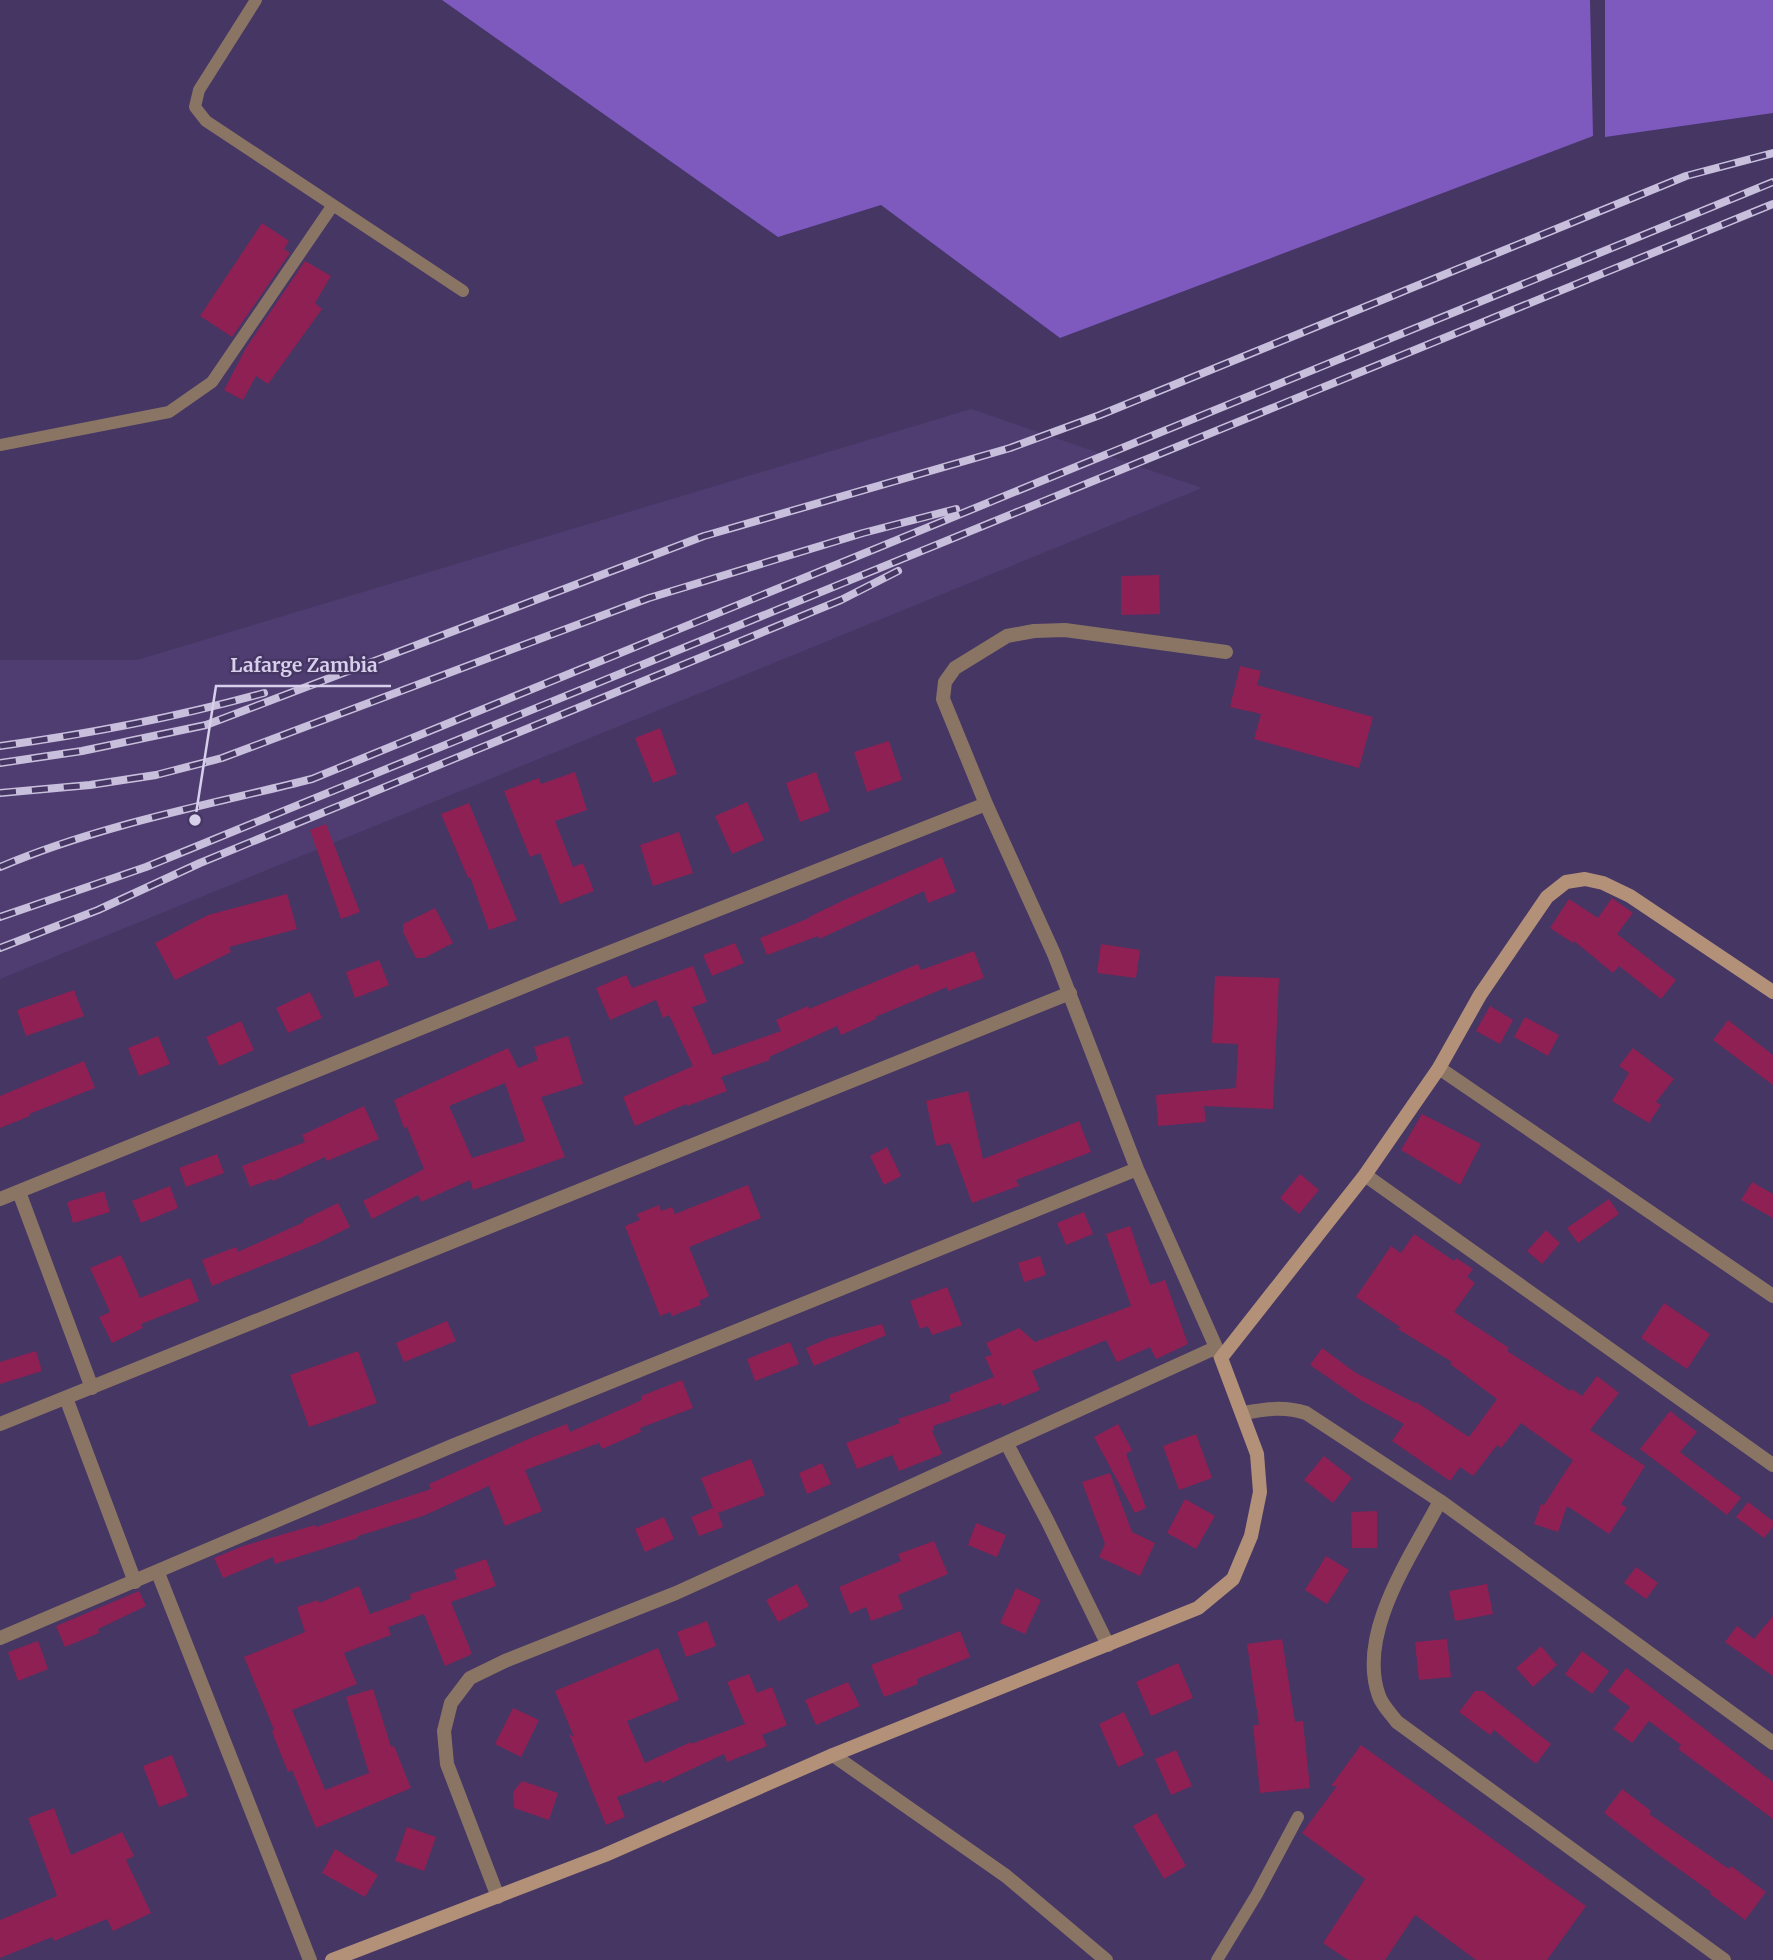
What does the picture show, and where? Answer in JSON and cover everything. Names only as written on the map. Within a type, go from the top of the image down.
[{"type":"street","points":[[332,1960],[498,1897],[677,1824],[832,1755],[1198,1608],[1233,1579],[1251,1536],[1260,1492],[1257,1454],[1244,1413],[1137,1168],[1070,993],[986,804],[943,699],[945,682],[955,668],[1007,636],[1034,631],[1065,630],[1226,652]]},
{"type":"street","points":[[0,1199],[552,975],[986,804]]},
{"type":"street","points":[[498,1897],[447,1764],[444,1731],[451,1703],[470,1678],[505,1661],[676,1593],[1007,1444],[1218,1353],[1365,1175],[1439,1068],[1480,995],[1547,897],[1566,882],[1585,879],[1630,896],[1773,992]]},
{"type":"street","points":[[0,1424],[1070,993]]},
{"type":"street","points":[[1439,1068],[1773,1296]]},
{"type":"street","points":[[0,1638],[452,1446],[1137,1168]]},
{"type":"street","points":[[1365,1175],[1773,1465]]},
{"type":"street","points":[[19,1192],[92,1388]]},
{"type":"street","points":[[66,1398],[135,1582]]},
{"type":"street","points":[[1244,1413],[1275,1407],[1306,1413],[1440,1501],[1773,1743]]},
{"type":"street","points":[[1007,1444],[1108,1645]]},
{"type":"street","points":[[1440,1501],[1387,1603],[1376,1637],[1373,1665],[1379,1697],[1397,1723],[1724,1960]]},
{"type":"street","points":[[158,1573],[310,1960]]},
{"type":"street","points":[[832,1755],[1006,1876],[1106,1960]]},
{"type":"lane","points":[[256,0],[199,90],[195,107],[206,121],[463,290]]},
{"type":"lane","points":[[0,445],[169,412],[212,383],[333,205]]},
{"type":"lane","points":[[1217,1960],[1257,1894],[1298,1817]]},
{"type":"shaded area","points":[[442,0],[1590,0],[1593,136],[1060,338],[881,205],[778,237]]},
{"type":"shaded area","points":[[1605,0],[1773,0],[1773,113],[1605,137]]},
{"type":"shaded area","points":[[971,409],[1202,488],[0,979],[0,660],[137,660]]},
{"type":"building","points":[[262,223],[289,241],[284,249],[290,253],[232,337],[200,316]]},
{"type":"building","points":[[305,261],[331,276],[315,303],[322,309],[268,384],[256,376],[243,400],[224,390],[246,348]]},
{"type":"building","points":[[1159,575],[1160,614],[1121,615],[1121,576]]},
{"type":"building","points":[[1240,666],[1261,671],[1257,685],[1373,717],[1359,768],[1254,739],[1261,714],[1230,707]]},
{"type":"building","points":[[660,728],[677,774],[653,783],[635,738]]},
{"type":"building","points":[[889,741],[902,780],[867,792],[854,752]]},
{"type":"building","points":[[575,772],[587,810],[555,821],[573,867],[583,863],[594,891],[560,904],[540,853],[530,857],[504,791],[539,778],[541,784]]},
{"type":"building","points":[[816,772],[830,811],[800,822],[786,783]]},
{"type":"building","points":[[747,802],[764,840],[732,854],[715,816]]},
{"type":"building","points":[[469,803],[517,920],[489,930],[470,877],[468,878],[441,814]]},
{"type":"building","points":[[326,824],[360,912],[341,919],[310,830]]},
{"type":"building","points":[[679,832],[693,873],[653,886],[640,845]]},
{"type":"building","points":[[942,857],[956,892],[928,903],[924,891],[819,939],[818,936],[767,955],[760,938]]},
{"type":"building","points":[[287,894],[297,929],[229,947],[231,952],[175,980],[155,943],[208,915]]},
{"type":"building","points":[[1612,898],[1633,913],[1617,934],[1676,980],[1661,999],[1619,966],[1613,973],[1574,941],[1573,943],[1550,928],[1569,899],[1598,918]]},
{"type":"building","points":[[435,908],[453,943],[424,958],[416,958],[403,932],[403,924]]},
{"type":"building","points":[[735,943],[744,963],[712,976],[703,955]]},
{"type":"building","points":[[1101,944],[1140,950],[1136,978],[1097,973]]},
{"type":"building","points":[[974,951],[984,978],[948,991],[947,987],[875,1017],[876,1019],[841,1035],[837,1026],[769,1057],[770,1060],[721,1077],[727,1091],[687,1106],[686,1104],[635,1126],[623,1097],[693,1066],[669,1015],[663,1018],[656,1000],[610,1020],[596,988],[626,975],[632,988],[693,966],[707,1002],[692,1007],[713,1055],[781,1031],[776,1020],[808,1006],[809,1009],[918,964],[921,970]]},
{"type":"building","points":[[379,960],[389,985],[355,998],[346,972]]},
{"type":"building","points":[[1215,976],[1279,978],[1273,1109],[1204,1106],[1206,1122],[1158,1126],[1156,1095],[1236,1088],[1238,1044],[1212,1043]]},
{"type":"building","points":[[74,990],[84,1016],[26,1036],[17,1010]]},
{"type":"building","points":[[310,992],[322,1018],[288,1033],[276,1008]]},
{"type":"building","points":[[1490,1006],[1513,1020],[1500,1044],[1476,1031]]},
{"type":"building","points":[[1525,1017],[1559,1035],[1548,1056],[1514,1037]]},
{"type":"building","points":[[1728,1020],[1773,1055],[1773,1085],[1713,1040]]},
{"type":"building","points":[[241,1021],[254,1050],[219,1066],[206,1037]]},
{"type":"building","points":[[158,1036],[170,1064],[139,1076],[128,1048]]},
{"type":"building","points":[[568,1036],[583,1084],[541,1097],[565,1157],[473,1190],[470,1180],[421,1202],[418,1195],[372,1219],[363,1201],[424,1169],[394,1100],[508,1048],[518,1068],[538,1060],[534,1047]],"holes":[[[505,1083],[525,1141],[472,1158],[449,1106]]]},
{"type":"building","points":[[1633,1048],[1674,1079],[1656,1102],[1661,1105],[1649,1123],[1612,1101],[1629,1073],[1619,1066]]},
{"type":"building","points":[[84,1061],[95,1088],[0,1128],[0,1096]]},
{"type":"building","points":[[968,1091],[983,1159],[1079,1121],[1091,1152],[1016,1180],[1019,1186],[972,1203],[950,1143],[936,1146],[926,1101]]},
{"type":"building","points":[[364,1106],[379,1139],[327,1161],[325,1157],[273,1181],[272,1179],[250,1187],[242,1166],[305,1142],[302,1135]]},
{"type":"building","points":[[1422,1114],[1481,1144],[1460,1185],[1401,1150]]},
{"type":"building","points":[[887,1147],[901,1176],[884,1185],[870,1156]]},
{"type":"building","points":[[217,1154],[224,1173],[186,1187],[179,1168]]},
{"type":"building","points":[[1300,1174],[1319,1190],[1299,1214],[1280,1198]]},
{"type":"building","points":[[1752,1182],[1773,1194],[1773,1218],[1741,1200]]},
{"type":"building","points":[[748,1185],[761,1218],[689,1247],[709,1296],[699,1301],[701,1305],[672,1316],[670,1312],[660,1316],[625,1226],[640,1220],[637,1214],[659,1205],[661,1211],[672,1207],[675,1214]]},
{"type":"building","points":[[170,1186],[178,1208],[141,1223],[132,1201]]},
{"type":"building","points":[[104,1191],[110,1212],[73,1223],[67,1202]]},
{"type":"building","points":[[1609,1199],[1619,1214],[1578,1243],[1567,1228]]},
{"type":"building","points":[[338,1203],[350,1227],[316,1244],[212,1286],[202,1260],[236,1247],[238,1252],[304,1222],[303,1220]]},
{"type":"building","points":[[1084,1212],[1093,1234],[1066,1245],[1057,1223]]},
{"type":"building","points":[[1130,1226],[1150,1285],[1165,1280],[1188,1344],[1156,1359],[1150,1347],[1117,1362],[1106,1340],[1032,1371],[1040,1390],[1002,1406],[1001,1403],[933,1426],[932,1431],[942,1454],[899,1471],[892,1455],[857,1469],[846,1443],[900,1423],[898,1419],[951,1401],[949,1395],[994,1377],[985,1357],[992,1355],[986,1343],[1019,1328],[1035,1342],[1131,1306],[1106,1234]]},
{"type":"building","points":[[1546,1230],[1560,1243],[1542,1264],[1527,1251]]},
{"type":"building","points":[[1414,1234],[1454,1261],[1456,1258],[1473,1269],[1467,1277],[1475,1283],[1454,1312],[1509,1348],[1507,1351],[1570,1391],[1572,1389],[1582,1396],[1597,1376],[1619,1393],[1590,1430],[1645,1466],[1621,1504],[1627,1508],[1609,1534],[1567,1506],[1558,1532],[1534,1524],[1541,1504],[1544,1505],[1573,1460],[1521,1423],[1501,1448],[1497,1445],[1473,1476],[1460,1467],[1450,1481],[1392,1441],[1404,1424],[1362,1401],[1310,1365],[1322,1348],[1356,1373],[1416,1402],[1469,1437],[1497,1399],[1450,1364],[1452,1362],[1398,1329],[1400,1327],[1356,1297],[1391,1246],[1401,1253]]},
{"type":"building","points":[[121,1255],[140,1298],[190,1278],[199,1301],[141,1324],[143,1328],[112,1343],[99,1317],[110,1312],[90,1268]]},
{"type":"building","points":[[1040,1256],[1046,1275],[1024,1282],[1018,1263]]},
{"type":"building","points":[[947,1287],[962,1325],[932,1335],[928,1326],[920,1329],[910,1301]]},
{"type":"building","points":[[1664,1303],[1710,1334],[1687,1369],[1641,1338]]},
{"type":"building","points":[[447,1321],[456,1341],[404,1362],[396,1343]]},
{"type":"building","points":[[882,1324],[886,1335],[814,1366],[806,1348],[829,1338]]},
{"type":"building","points":[[790,1342],[799,1364],[755,1381],[747,1359]]},
{"type":"building","points":[[36,1351],[42,1371],[0,1384],[0,1362]]},
{"type":"building","points":[[358,1351],[377,1403],[309,1427],[290,1375]]},
{"type":"building","points":[[682,1380],[693,1408],[640,1428],[641,1432],[602,1449],[599,1443],[525,1470],[542,1511],[505,1526],[489,1486],[423,1516],[275,1564],[273,1557],[223,1578],[214,1558],[243,1546],[315,1525],[316,1527],[431,1489],[429,1484],[533,1437],[567,1424],[570,1432],[642,1400],[641,1396]]},
{"type":"building","points":[[1670,1411],[1697,1432],[1680,1452],[1741,1498],[1727,1515],[1640,1449]]},
{"type":"building","points":[[1118,1424],[1132,1450],[1126,1454],[1146,1508],[1135,1513],[1094,1437]]},
{"type":"building","points":[[1196,1434],[1212,1478],[1179,1490],[1163,1446]]},
{"type":"building","points":[[1324,1456],[1352,1478],[1333,1503],[1304,1480]]},
{"type":"building","points":[[751,1459],[765,1495],[718,1513],[723,1527],[699,1536],[691,1517],[713,1508],[701,1478]]},
{"type":"building","points":[[822,1463],[831,1484],[807,1494],[799,1473]]},
{"type":"building","points":[[1110,1473],[1132,1532],[1155,1543],[1140,1576],[1099,1557],[1105,1544],[1082,1482]]},
{"type":"building","points":[[1185,1499],[1215,1516],[1196,1549],[1167,1533]]},
{"type":"building","points":[[1748,1502],[1773,1521],[1773,1527],[1764,1538],[1736,1517]]},
{"type":"building","points":[[1377,1511],[1377,1548],[1352,1548],[1351,1512]]},
{"type":"building","points":[[664,1517],[674,1539],[645,1552],[635,1529]]},
{"type":"building","points":[[976,1523],[1006,1535],[997,1557],[968,1545]]},
{"type":"building","points":[[934,1541],[948,1574],[898,1595],[903,1609],[871,1621],[866,1607],[850,1614],[839,1587],[901,1561],[898,1554]]},
{"type":"building","points":[[1326,1556],[1349,1570],[1327,1604],[1305,1590]]},
{"type":"building","points":[[486,1559],[496,1586],[451,1602],[472,1654],[445,1666],[424,1614],[388,1627],[391,1635],[344,1653],[357,1684],[292,1710],[325,1790],[369,1773],[346,1697],[373,1689],[391,1747],[394,1746],[411,1788],[316,1828],[292,1770],[288,1772],[244,1657],[305,1632],[297,1607],[318,1600],[319,1603],[359,1586],[370,1614],[411,1599],[410,1594],[457,1579],[454,1570]]},
{"type":"building","points":[[1636,1567],[1658,1583],[1646,1599],[1624,1583]]},
{"type":"building","points":[[797,1584],[809,1606],[778,1622],[766,1600]]},
{"type":"building","points":[[1487,1584],[1493,1614],[1455,1621],[1449,1591]]},
{"type":"building","points":[[1016,1588],[1041,1600],[1025,1634],[1000,1623]]},
{"type":"building","points":[[139,1591],[146,1606],[98,1629],[99,1633],[65,1647],[56,1626]]},
{"type":"building","points":[[1773,1616],[1773,1676],[1725,1642],[1737,1626],[1754,1639]]},
{"type":"building","points":[[707,1621],[716,1646],[686,1657],[677,1632]]},
{"type":"building","points":[[960,1631],[970,1657],[917,1679],[918,1684],[884,1697],[871,1665]]},
{"type":"building","points":[[1282,1639],[1295,1722],[1303,1721],[1310,1788],[1260,1793],[1253,1725],[1259,1725],[1247,1644]]},
{"type":"building","points":[[1447,1639],[1451,1677],[1419,1680],[1415,1642]]},
{"type":"building","points":[[38,1641],[48,1669],[18,1681],[8,1652]]},
{"type":"building","points":[[1541,1646],[1557,1665],[1533,1687],[1516,1668]]},
{"type":"building","points":[[658,1648],[679,1700],[627,1721],[645,1763],[691,1742],[745,1724],[727,1682],[749,1674],[757,1693],[772,1687],[787,1725],[762,1735],[767,1746],[727,1762],[724,1754],[662,1783],[661,1780],[617,1797],[625,1817],[606,1825],[569,1734],[574,1737],[555,1691]]},
{"type":"building","points":[[1582,1651],[1609,1671],[1592,1694],[1565,1674]]},
{"type":"building","points":[[1178,1663],[1193,1698],[1151,1716],[1136,1682]]},
{"type":"building","points":[[1626,1668],[1773,1782],[1773,1819],[1678,1749],[1681,1745],[1649,1721],[1632,1743],[1613,1729],[1630,1707],[1608,1691]]},
{"type":"building","points":[[848,1682],[860,1706],[816,1725],[805,1700]]},
{"type":"building","points":[[1475,1691],[1483,1691],[1551,1744],[1536,1764],[1494,1730],[1490,1735],[1459,1712]]},
{"type":"building","points":[[513,1708],[539,1720],[521,1757],[495,1744]]},
{"type":"building","points":[[1124,1712],[1144,1755],[1118,1767],[1099,1724]]},
{"type":"building","points":[[1361,1745],[1586,1906],[1547,1960],[1476,1960],[1415,1915],[1385,1960],[1348,1960],[1323,1943],[1365,1879],[1302,1833],[1337,1786],[1331,1786]]},
{"type":"building","points":[[1176,1750],[1192,1786],[1171,1795],[1155,1759]]},
{"type":"building","points":[[172,1755],[188,1796],[159,1807],[143,1766]]},
{"type":"building","points":[[522,1781],[558,1793],[549,1820],[514,1808],[513,1792]]},
{"type":"building","points":[[1622,1789],[1651,1811],[1649,1814],[1729,1869],[1731,1866],[1766,1892],[1745,1920],[1604,1813]]},
{"type":"building","points":[[54,1808],[71,1855],[122,1832],[134,1856],[126,1860],[151,1913],[113,1931],[107,1919],[54,1941],[52,1937],[0,1958],[0,1920],[57,1896],[28,1818]]},
{"type":"building","points":[[1156,1813],[1186,1866],[1164,1879],[1133,1826]]},
{"type":"building","points":[[407,1827],[436,1837],[424,1871],[395,1861]]},
{"type":"building","points":[[335,1849],[378,1875],[365,1897],[322,1873]]},
{"type":"railway","points":[[0,763],[82,751],[206,725],[704,536],[1010,448],[1100,415],[1686,176],[1773,153]]},
{"type":"railway","points":[[0,867],[76,839],[312,779],[1773,182]]},
{"type":"railway","points":[[0,917],[146,867],[1773,204]]},
{"type":"railway","points":[[0,793],[90,785],[156,775],[222,758],[649,598],[863,533],[956,509]]},
{"type":"railway","points":[[0,948],[98,910],[200,863],[841,600],[898,571]]},
{"type":"railway","points":[[0,746],[133,724],[264,693]]},
{"type":"place","name":"Lafarge Zambia","points":[[195,820]]}]
